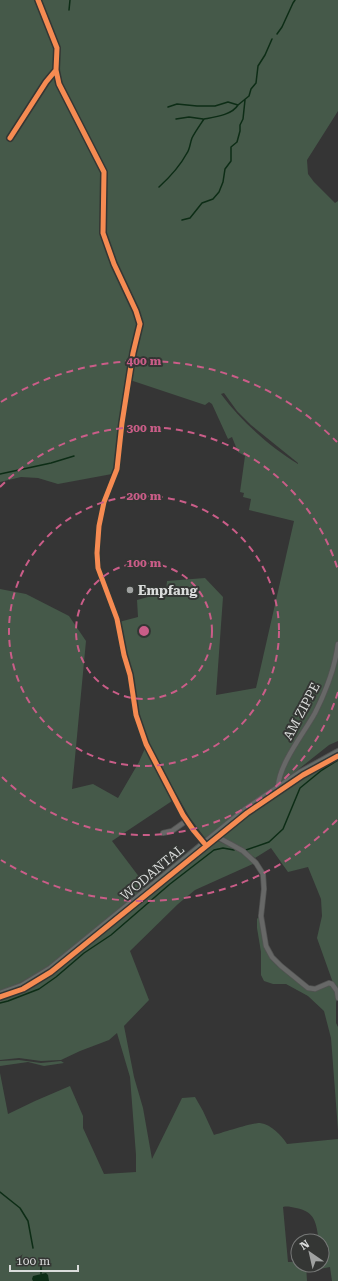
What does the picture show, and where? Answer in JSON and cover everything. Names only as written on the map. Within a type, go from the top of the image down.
[{"type":"main road","name":"WODANTAL","points":[[0,994],[27,983],[53,967],[245,810],[278,786],[338,752]]},
{"type":"street","points":[[38,0],[57,48],[56,70],[59,84],[104,172],[103,234],[114,264],[140,324],[133,353],[122,423],[117,469],[104,502],[99,526],[98,568],[117,619],[124,655],[130,675],[136,715],[140,726],[154,762],[186,821],[204,843]]},
{"type":"street","name":"AM ZIPPE","points":[[278,786],[278,780],[286,762],[314,714],[328,684],[336,658],[338,644]]},
{"type":"street","points":[[163,833],[172,831],[186,821]]},
{"type":"street","points":[[214,835],[243,851],[256,863],[263,874],[264,889],[261,916],[266,946],[272,956],[308,988],[315,989],[331,983],[336,989],[338,998]]},
{"type":"shaded area","points":[[0,0],[338,0],[338,111],[307,160],[308,174],[314,182],[335,203],[338,201],[338,741],[329,745],[205,838],[190,818],[147,743],[141,726],[135,691],[119,622],[138,617],[137,600],[166,592],[167,581],[205,578],[223,597],[216,695],[256,688],[294,521],[249,510],[251,499],[243,497],[244,493],[240,492],[245,456],[238,452],[232,437],[228,439],[212,404],[209,402],[205,405],[127,379],[116,465],[112,474],[58,484],[38,478],[21,477],[0,482]],"holes":[[[224,393],[237,411],[251,425],[298,464],[277,450],[256,433],[221,394]]]},
{"type":"shaded area","points":[[0,589],[26,594],[69,616],[86,641],[72,789],[93,784],[118,798],[139,762],[146,746],[154,766],[172,801],[112,841],[146,886],[80,942],[48,966],[25,980],[0,991]]},
{"type":"shaded area","points":[[338,757],[338,992],[332,980],[317,938],[322,916],[321,899],[308,867],[288,872],[271,848],[255,858],[242,848],[221,838],[221,835],[292,783]]},
{"type":"shaded area","points":[[216,840],[244,853],[255,863],[195,890],[178,904],[130,951],[149,1000],[124,1026],[134,1077],[143,1108],[152,1159],[182,1098],[195,1097],[214,1135],[260,1123],[276,1131],[287,1144],[338,1139],[338,1281],[332,1281],[330,1267],[330,1233],[318,1233],[314,1219],[308,1212],[292,1207],[283,1207],[290,1273],[306,1273],[307,1281],[0,1281],[0,1073],[8,1114],[70,1086],[83,1116],[83,1128],[104,1174],[136,1172],[130,1077],[117,1033],[109,1040],[61,1060],[41,1061],[19,1058],[0,1060],[0,999],[26,989],[51,975]]},
{"type":"shaded area","points":[[260,915],[261,928],[272,958],[310,990],[333,984],[338,993],[336,1003],[336,1023],[338,1027],[338,1130],[331,1038],[324,1011],[308,996],[286,984],[273,984],[264,981],[261,975],[261,952],[257,928],[257,919]]},
{"type":"shaded area","points":[[19,1060],[41,1063],[61,1061],[64,1063],[44,1066],[28,1062],[0,1066],[0,1061]]},
{"type":"shaded area","points":[[46,1273],[49,1281],[33,1281],[33,1276]]},
{"type":"waterway","points":[[69,10],[70,0]]},
{"type":"waterway","points":[[277,34],[295,0]]},
{"type":"waterway","points":[[168,107],[177,104],[215,106],[228,102],[238,105],[249,96],[251,89],[256,83],[258,66],[272,39]]},
{"type":"waterway","points":[[182,220],[190,218],[202,203],[213,199],[219,192],[223,182],[225,169],[231,161],[231,147],[237,142],[240,125],[243,119],[245,100]]},
{"type":"waterway","points":[[159,187],[171,175],[189,150],[192,138],[204,119],[228,113],[238,105]]},
{"type":"waterway","points":[[176,119],[189,117],[203,119]]},
{"type":"waterway","points":[[0,474],[51,463],[74,456]]},
{"type":"waterway","points":[[246,850],[269,842],[283,829],[300,788],[322,770],[338,760]]},
{"type":"waterway","points":[[0,1003],[39,989],[56,977],[84,953],[111,935],[170,884],[214,850],[223,848],[234,850]]},
{"type":"waterway","points":[[0,1192],[20,1208],[28,1221],[33,1248]]},
{"type":"waterway","points":[[41,1264],[41,1274]]},
{"type":"cycle path","points":[[38,0],[57,48],[56,70],[59,84],[104,172],[103,233],[114,264],[136,311],[140,324],[133,353],[122,423],[117,469],[104,502],[99,526],[97,553],[98,568],[117,619],[124,655],[130,675],[136,715],[146,744],[183,815],[204,843]]},
{"type":"cycle path","points":[[10,138],[46,82],[56,70]]},
{"type":"cycle path","points":[[0,997],[23,989],[51,972],[247,813],[303,775],[338,756]]},
{"type":"place","name":"Empfang","points":[[130,590]]}]
